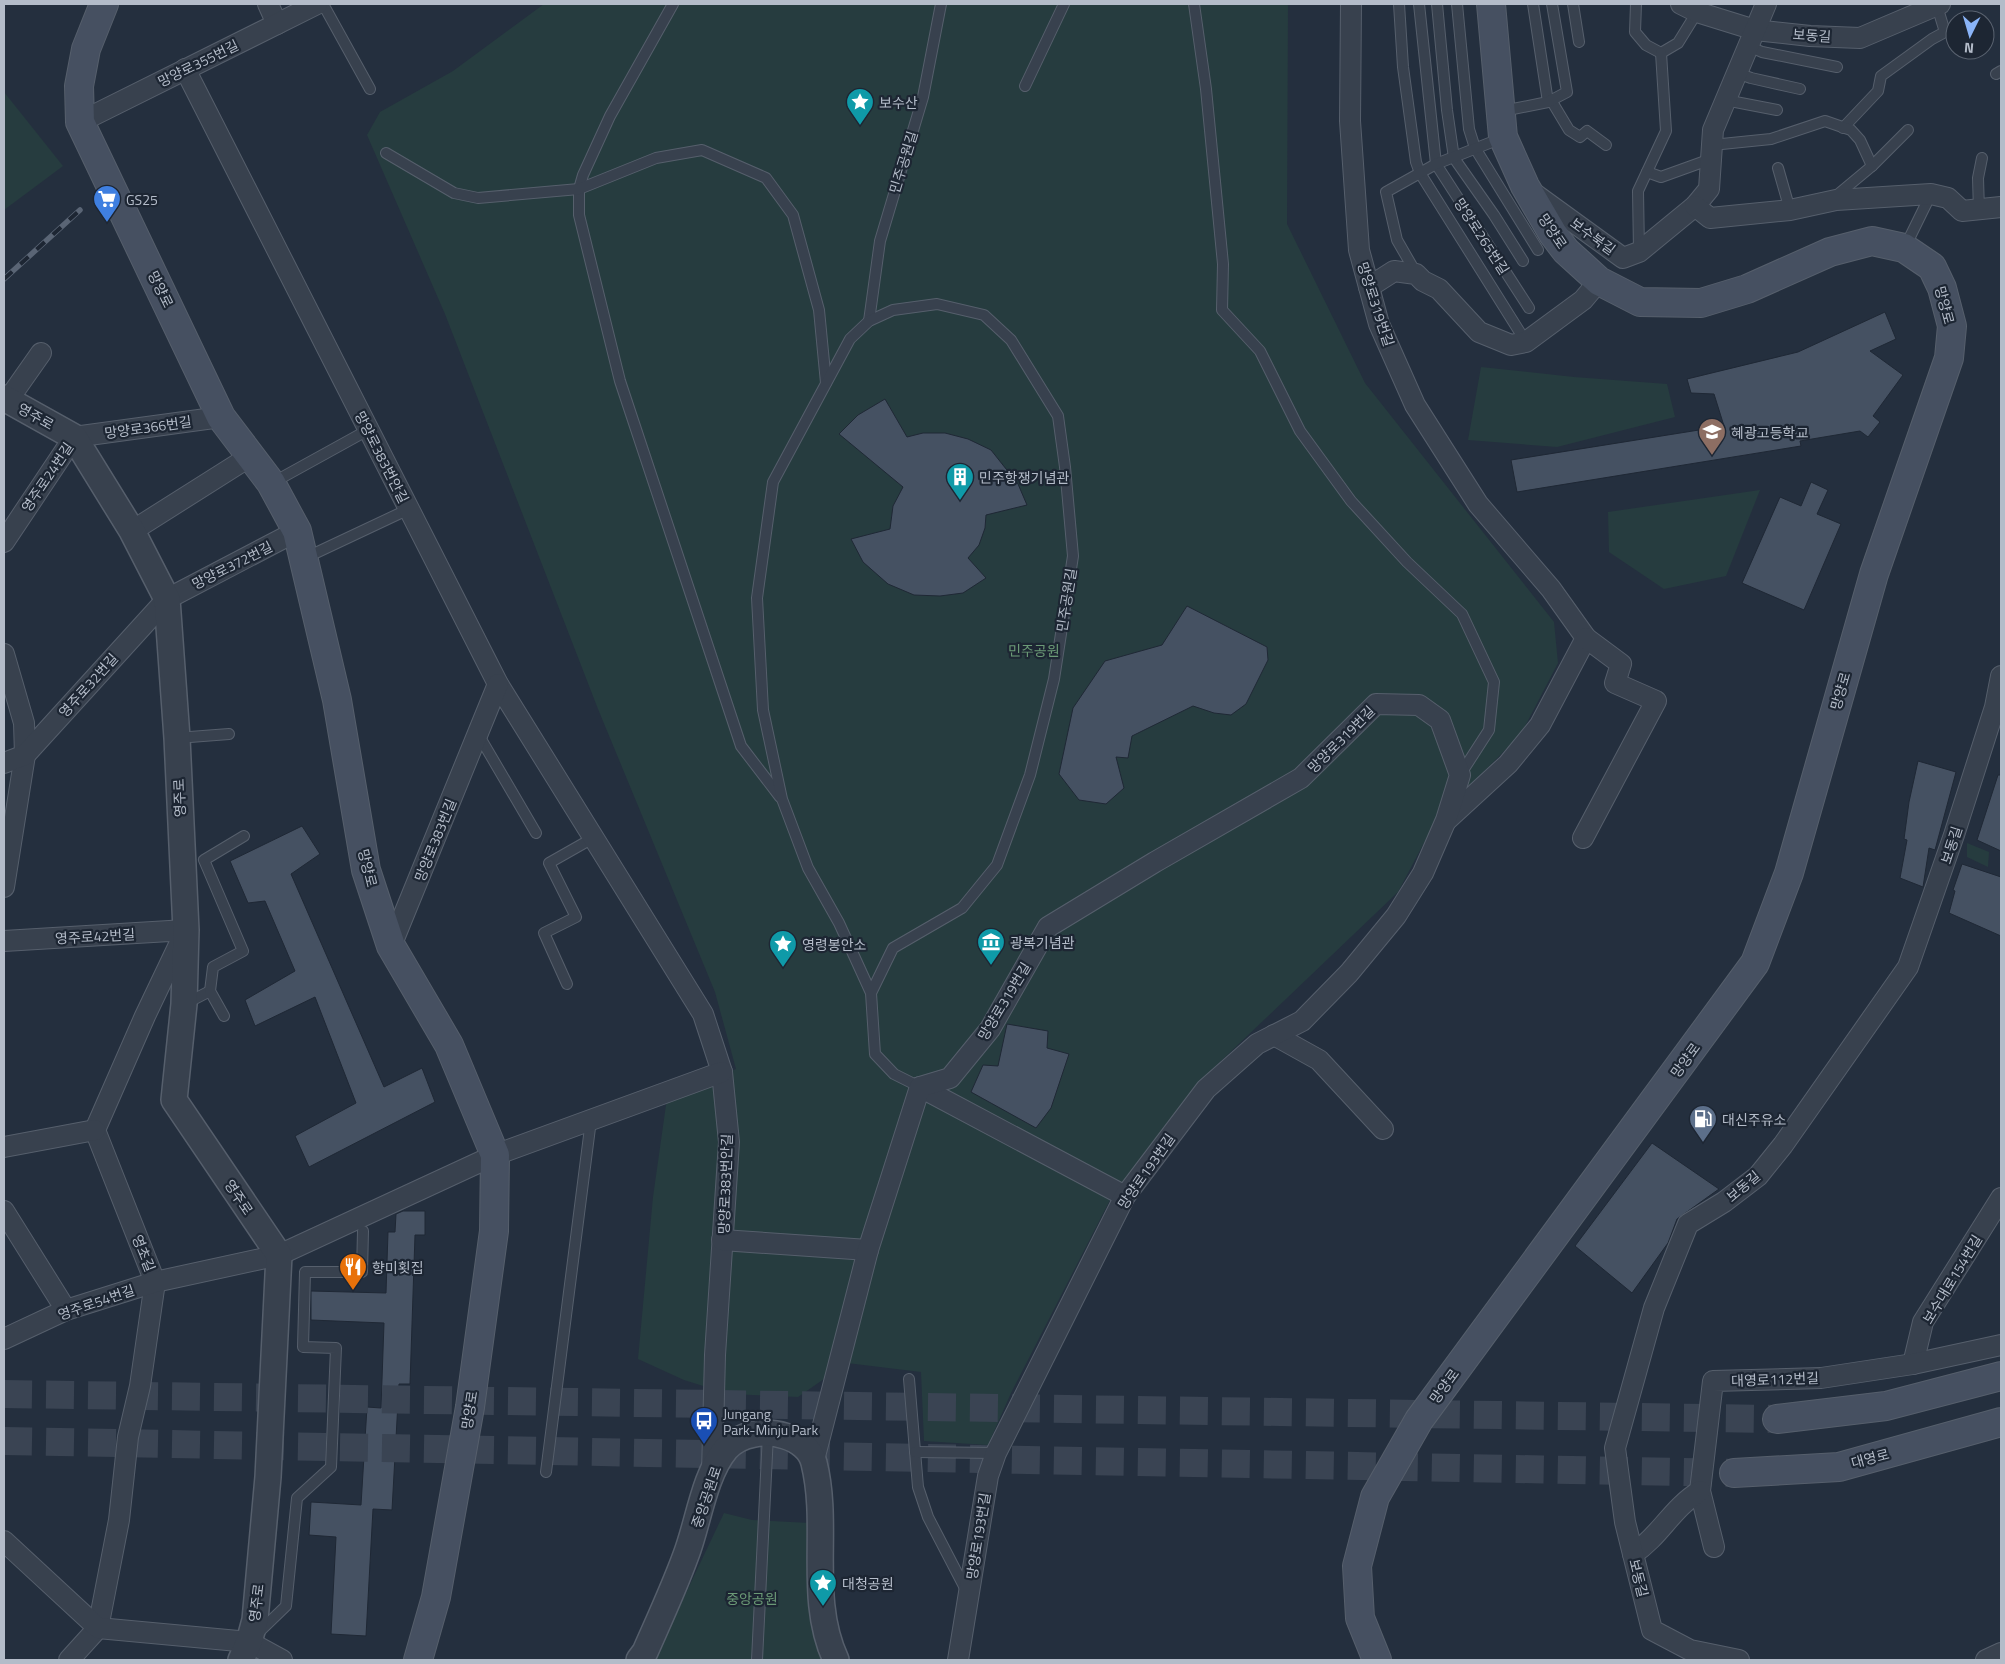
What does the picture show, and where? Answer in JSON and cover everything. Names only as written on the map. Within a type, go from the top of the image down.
[{"type":"main road","name":"망양로","points":[[104,4],[86,48],[79,86],[80,122],[221,417],[249,457],[271,483],[297,531],[336,700],[366,870],[391,946],[449,1045],[495,1155],[494,1231],[470,1407],[436,1597],[418,1660]]},
{"type":"main road","name":"망양로","points":[[1377,1660],[1360,1618],[1357,1566],[1375,1497],[1419,1420],[1755,962],[1789,873],[1874,574],[1950,358],[1952,326],[1942,288],[1932,267],[1904,248],[1872,241],[1830,252],[1747,289],[1701,303],[1640,302],[1599,281],[1566,251],[1524,186],[1501,124],[1492,4]]},
{"type":"main road","points":[[1886,1406],[2001,1376]]},
{"type":"main road","points":[[1778,1419],[2001,1394]]},
{"type":"main road","name":"대영로","points":[[1734,1473],[1839,1466],[2001,1422]]},
{"type":"street","points":[[268,4],[277,24]]},
{"type":"street","name":"망양로355번길","points":[[80,122],[317,4]]},
{"type":"street","name":"망양로319번길","points":[[1351,4],[1350,121],[1359,250],[1380,324],[1415,405],[1478,504],[1551,589],[1586,638],[1621,664],[1615,683],[1656,702],[1583,838]]},
{"type":"street","points":[[1639,252],[1695,206],[1709,189],[1713,130],[1766,4]]},
{"type":"street","name":"보동길","points":[[1693,6],[1751,38],[1810,36],[1860,38],[1939,5]]},
{"type":"street","name":"망양로383번안길","points":[[185,69],[498,684],[703,1014],[722,1072],[728,1142],[712,1475]]},
{"type":"street","name":"보수북길","points":[[1524,186],[1623,258],[1639,252]]},
{"type":"street","points":[[1695,206],[1710,218],[1790,210],[1836,200],[1930,194],[1948,198],[1962,211],[2001,207]]},
{"type":"street","points":[[1369,287],[1394,271],[1416,274],[1423,281],[1438,289],[1479,332],[1511,345],[1526,342],[1582,300],[1599,281]]},
{"type":"street","name":"영주로","points":[[41,353],[6,399],[74,437],[132,531],[167,599],[177,738],[186,930],[184,1004],[174,1100],[280,1255],[268,1477],[255,1620],[245,1651]]},
{"type":"street","name":"망양로366번길","points":[[74,437],[221,417]]},
{"type":"street","name":"영주로24번길","points":[[4,542],[74,437]]},
{"type":"street","points":[[132,531],[249,457]]},
{"type":"street","name":"망양로372번길","points":[[167,599],[297,531]]},
{"type":"street","name":"영주로32번길","points":[[4,763],[25,755],[167,599]]},
{"type":"street","points":[[1446,820],[1508,764],[1540,725],[1586,638]]},
{"type":"street","points":[[4,654],[24,723],[25,755],[4,887]]},
{"type":"street","name":"보동길","points":[[1739,1660],[1690,1650],[1652,1630],[1624,1522],[1615,1448],[1654,1308],[1688,1224],[1724,1202],[1758,1176],[1794,1130],[1908,967],[1995,707],[2001,676]]},
{"type":"street","name":"망양로383번길","points":[[391,946],[498,684]]},
{"type":"street","name":"망양로319번길","points":[[920,1087],[950,1078],[990,1029],[1048,927],[1154,862],[1301,778],[1376,704],[1419,705],[1440,720],[1460,775]]},
{"type":"street","points":[[1446,820],[1460,775]]},
{"type":"street","name":"망양로193번길","points":[[958,1660],[988,1476],[996,1454],[1125,1196],[1206,1089],[1257,1044],[1302,1022],[1350,973],[1396,916],[1423,873],[1446,820]]},
{"type":"street","points":[[4,1147],[95,1130],[145,1016],[186,930]]},
{"type":"street","name":"영주로42번길","points":[[4,941],[186,930]]},
{"type":"street","points":[[1274,1035],[1319,1060],[1382,1129]]},
{"type":"street","points":[[495,1155],[722,1072]]},
{"type":"street","points":[[836,1660],[830,1647],[820,1593],[818,1485],[814,1460],[868,1250],[920,1087],[1125,1196]]},
{"type":"street","name":"영초길","points":[[95,1130],[155,1282],[140,1386],[128,1437],[119,1520],[98,1628]]},
{"type":"street","name":"영주로54번길","points":[[4,1339],[66,1310],[155,1282],[280,1255],[495,1155]]},
{"type":"street","name":"보수대로154번길","points":[[1913,1364],[1923,1322],[2001,1198]]},
{"type":"street","points":[[4,1211],[66,1310]]},
{"type":"street","points":[[722,1240],[868,1250]]},
{"type":"street","name":"대영로112번길","points":[[1714,1547],[1700,1491],[1713,1381],[1821,1378],[1913,1364],[2001,1345]]},
{"type":"street","name":"중앙공원로","points":[[639,1660],[645,1652],[686,1556],[712,1475],[726,1449],[738,1440],[768,1432],[795,1439],[806,1448],[814,1460]]},
{"type":"street","points":[[1633,1554],[1644,1547],[1684,1501],[1700,1491]]},
{"type":"street","points":[[4,1541],[98,1628],[245,1651],[282,1660]]},
{"type":"street","points":[[69,1660],[98,1628]]},
{"type":"street","points":[[1986,1660],[2001,1653]]},
{"type":"lane","points":[[323,4],[370,89]]},
{"type":"lane","points":[[673,4],[610,116],[583,175],[579,189],[579,215],[620,381],[741,746],[782,800]]},
{"type":"lane","name":"민주공원길","points":[[869,321],[880,241],[923,97],[941,4]]},
{"type":"lane","points":[[1025,86],[1064,4]]},
{"type":"lane","points":[[1194,4],[1206,89],[1223,264],[1222,310],[1260,351],[1300,431],[1351,501],[1407,562],[1462,614],[1494,682],[1489,730],[1460,775]]},
{"type":"lane","name":"망양로265번길","points":[[1399,4],[1403,67],[1416,162],[1420,173],[1526,342]]},
{"type":"lane","name":"망양로265번길","points":[[1419,4],[1436,164],[1529,308]]},
{"type":"lane","name":"망양로265번길","points":[[1437,4],[1454,158],[1523,261]]},
{"type":"lane","points":[[1457,4],[1469,129],[1475,148],[1538,250]]},
{"type":"lane","points":[[1533,4],[1550,101],[1570,130],[1580,138],[1588,131],[1606,145]]},
{"type":"lane","points":[[1416,274],[1397,240],[1386,192],[1436,164],[1475,148],[1501,124],[1567,92],[1552,4]]},
{"type":"lane","points":[[1573,4],[1578,42]]},
{"type":"lane","points":[[1636,4],[1635,32],[1646,45],[1661,53],[1678,43],[1693,6]]},
{"type":"lane","points":[[1843,128],[1878,91],[1881,76],[1932,39],[1945,32],[1939,5]]},
{"type":"lane","points":[[1751,38],[1762,52],[1837,67]]},
{"type":"lane","name":"보수북길","points":[[1639,252],[1638,191],[1666,132],[1661,53]]},
{"type":"lane","points":[[1737,73],[1751,78],[1800,88]]},
{"type":"lane","points":[[1725,100],[1776,110]]},
{"type":"lane","points":[[1646,172],[1661,177],[1712,152],[1771,139],[1825,120],[1851,130],[1860,140],[1872,166]]},
{"type":"lane","points":[[1836,200],[1836,196],[1872,166],[1908,130]]},
{"type":"lane","points":[[386,153],[454,193],[478,198],[579,189],[656,158],[702,150],[766,178],[793,215],[819,310],[826,384]]},
{"type":"lane","points":[[1979,210],[1978,178],[1982,158]]},
{"type":"lane","points":[[1778,168],[1790,210]]},
{"type":"lane","points":[[1904,248],[1930,194]]},
{"type":"lane","name":"민주공원길","points":[[871,993],[893,948],[962,908],[997,865],[1030,775],[1054,679],[1073,556],[1058,416],[1011,340],[984,315],[937,304],[894,310],[869,321],[850,338],[773,482],[757,598],[763,710],[782,800],[808,868],[838,923],[871,993],[875,1054],[894,1074],[920,1087]]},
{"type":"lane","points":[[271,483],[368,430]]},
{"type":"lane","points":[[304,558],[409,509]]},
{"type":"lane","points":[[177,738],[229,734]]},
{"type":"lane","points":[[478,734],[536,832]]},
{"type":"lane","points":[[224,1016],[210,991],[213,967],[243,951],[204,860],[244,836]]},
{"type":"lane","points":[[567,984],[544,933],[576,917],[549,863],[593,838]]},
{"type":"lane","points":[[184,1004],[210,991]]},
{"type":"lane","points":[[546,1472],[591,1120]]},
{"type":"lane","points":[[245,1651],[286,1606],[297,1498],[330,1467],[336,1348],[302,1347],[305,1272],[362,1272],[362,1231]]},
{"type":"lane","points":[[909,1379],[918,1487],[928,1517],[968,1595]]},
{"type":"lane","points":[[757,1660],[768,1432]]},
{"type":"lane","points":[[915,1452],[996,1454]]},
{"type":"green space","name":"민주공원","points":[[544,4],[1288,4],[1287,224],[1365,383],[1554,622],[1558,663],[1521,734],[1436,820],[1398,892],[1200,1081],[1111,1198],[1011,1393],[988,1445],[924,1441],[921,1372],[847,1363],[798,1397],[729,1394],[684,1380],[638,1359],[653,1197],[667,1098],[736,1069],[715,992],[598,709],[445,314],[367,135],[380,112],[453,71]]},
{"type":"green space","points":[[4,92],[63,166],[4,210]]},
{"type":"green space","points":[[1481,367],[1667,384],[1675,417],[1557,447],[1468,440]]},
{"type":"green space","points":[[1760,490],[1726,576],[1664,589],[1609,552],[1608,512]]},
{"type":"green space","points":[[1967,843],[1989,852],[1988,867],[1967,857]]},
{"type":"green space","name":"중앙공원","points":[[724,1513],[752,1520],[810,1523],[825,1660],[654,1660]]},
{"type":"building","points":[[1885,312],[1896,339],[1870,351],[1903,375],[1873,416],[1880,422],[1868,437],[1860,431],[1800,441],[1801,446],[1517,492],[1511,460],[1724,426],[1714,394],[1691,393],[1687,379],[1798,352]]},
{"type":"building","name":"민주항쟁기념관","points":[[885,399],[907,437],[923,433],[945,433],[968,439],[991,450],[1018,484],[1027,505],[986,515],[985,528],[979,545],[968,558],[986,578],[963,593],[940,596],[914,595],[888,584],[863,562],[851,539],[890,529],[893,506],[903,487],[839,434],[858,415]]},
{"type":"building","points":[[1811,482],[1828,490],[1817,514],[1841,524],[1804,610],[1742,583],[1780,497],[1801,506]]},
{"type":"building","points":[[1187,606],[1267,647],[1268,660],[1246,704],[1231,715],[1214,713],[1193,706],[1132,736],[1128,758],[1116,757],[1124,788],[1106,804],[1079,800],[1059,774],[1073,708],[1105,661],[1162,645]]},
{"type":"building","points":[[1918,761],[1956,772],[1935,850],[1929,848],[1923,887],[1900,878],[1907,840],[1904,839],[1909,802]]},
{"type":"building","points":[[1998,775],[2001,775],[2001,851],[1977,840]]},
{"type":"building","points":[[302,826],[320,854],[291,874],[384,1087],[422,1068],[435,1102],[309,1167],[295,1136],[356,1103],[315,997],[255,1026],[245,1000],[295,971],[265,901],[248,903],[230,861]]},
{"type":"building","points":[[1962,864],[2001,877],[2001,936],[1949,913],[1955,891],[1953,890]]},
{"type":"building","points":[[1007,1024],[1048,1031],[1047,1048],[1069,1054],[1051,1108],[1036,1128],[971,1092],[983,1065],[998,1066]]},
{"type":"building","points":[[1652,1143],[1719,1189],[1677,1219],[1668,1243],[1632,1293],[1575,1246]]},
{"type":"building","points":[[403,1211],[425,1211],[425,1235],[415,1235],[410,1384],[399,1384],[392,1510],[373,1509],[366,1636],[331,1634],[336,1537],[309,1535],[311,1502],[361,1505],[367,1407],[381,1408],[384,1323],[311,1320],[311,1291],[386,1293],[388,1232],[395,1232],[396,1214]]},
{"type":"tunnel","points":[[4,1394],[1777,1419]]},
{"type":"tunnel","points":[[4,1441],[1734,1473]]},
{"type":"railway","points":[[4,279],[80,210]]},
{"type":"place","name":"보수산","points":[[860,126]]},
{"type":"place","name":"GS25","points":[[107,223]]},
{"type":"place","name":"혜광고등학교","points":[[1712,456]]},
{"type":"place","name":"민주항쟁기념관","points":[[960,501]]},
{"type":"place","name":"광복기념관","points":[[991,966]]},
{"type":"place","name":"영령봉안소","points":[[783,968]]},
{"type":"place","name":"대신주유소","points":[[1703,1143]]},
{"type":"place","name":"향미횟집","points":[[353,1291]]},
{"type":"place","name":"Jungang Park-Minju Park","points":[[704,1445]]},
{"type":"place","name":"대청공원","points":[[823,1607]]}]
